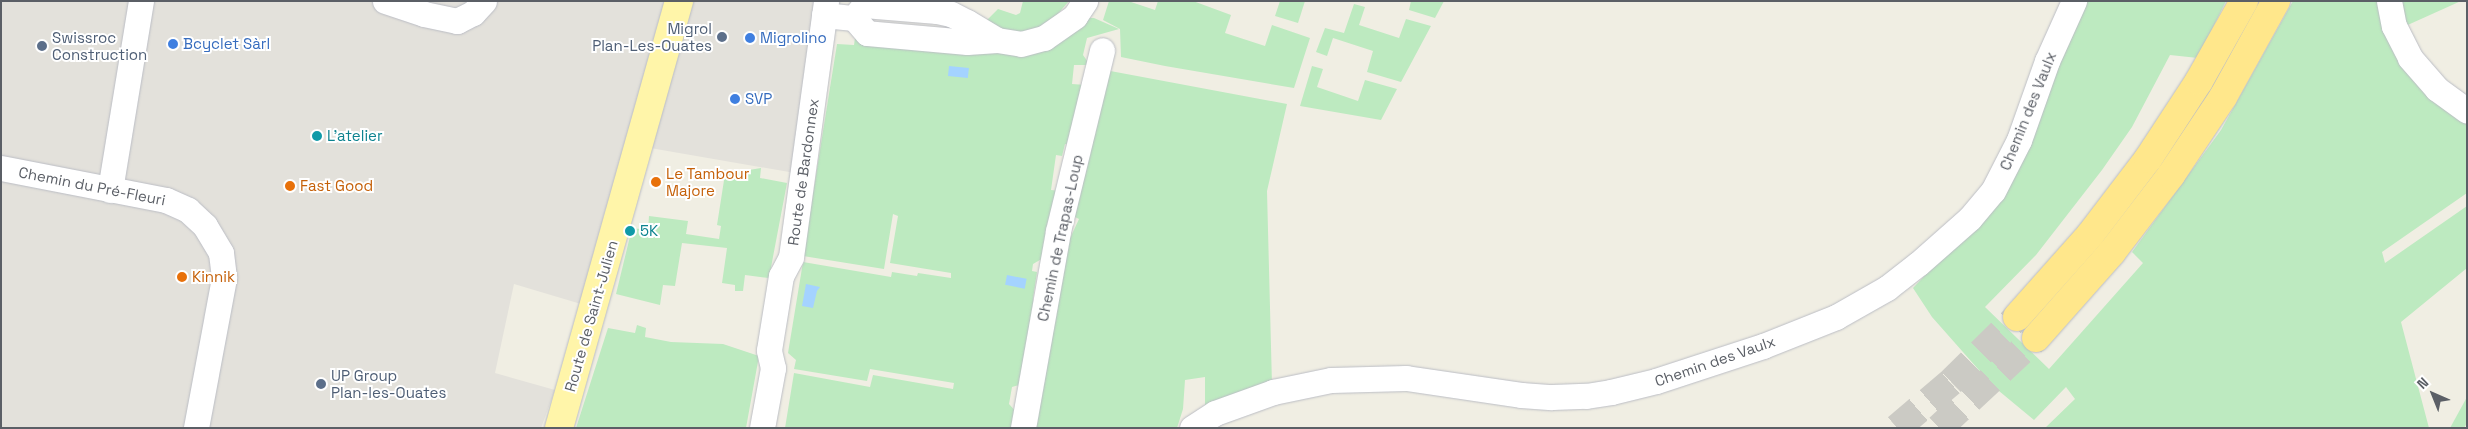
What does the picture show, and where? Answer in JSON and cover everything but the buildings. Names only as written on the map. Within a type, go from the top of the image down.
[{"type":"highway","points":[[2017,317],[2090,235],[2148,159],[2199,81],[2244,1]]},
{"type":"highway","points":[[2036,338],[2112,252],[2171,174],[2223,96],[2276,1]]},
{"type":"main road","name":"Route de Saint-Julien","points":[[559,428],[679,1]]},
{"type":"street","points":[[110,190],[141,1]]},
{"type":"street","points":[[385,1],[424,14],[457,21],[472,14],[484,1]]},
{"type":"street","points":[[859,12],[867,33],[967,42],[997,40],[1021,44],[1044,38],[1074,16],[1085,1]]},
{"type":"street","name":"Chemin des Vaulx","points":[[1192,428],[1216,413],[1266,394],[1290,387],[1331,380],[1406,378],[1521,395],[1552,397],[1586,396],[1612,392],[1656,381],[1754,349],[1836,317],[1887,288],[1918,264],[1970,218],[1994,191],[2019,140],[2047,61],[2074,1]]},
{"type":"street","points":[[2389,1],[2394,26],[2410,58],[2437,89],[2467,111]]},
{"type":"street","points":[[825,8],[859,12],[952,8],[997,40]]},
{"type":"street","name":"Route de Bardonnex","points":[[762,428],[773,368],[769,350],[781,276],[791,257],[825,8]]},
{"type":"street","name":"Chemin de Trapas-Loup","points":[[1023,428],[1058,231],[1102,50]]},
{"type":"street","name":"Chemin du Pré-Fleuri","points":[[1,168],[166,200],[188,210],[206,226],[221,253],[223,286],[196,428]]},
{"type":"shaded area","points":[[1,1],[816,1],[795,173],[633,145],[605,211],[581,304],[514,284],[495,373],[555,390],[541,428],[1,428]]},
{"type":"green space","points":[[1023,1],[1069,1],[1049,24],[1031,33],[1009,33],[985,22],[998,9],[1016,15],[1020,13]]},
{"type":"green space","points":[[1109,1],[1128,1],[1155,10],[1158,1],[1193,1],[1231,15],[1225,33],[1265,46],[1272,25],[1310,38],[1294,88],[1121,57],[1120,29],[1103,20]]},
{"type":"green space","points":[[1280,1],[1305,1],[1298,23],[1275,16]]},
{"type":"green space","points":[[1411,1],[1444,1],[1435,18],[1409,10]]},
{"type":"green space","points":[[2080,1],[2226,1],[2198,58],[2170,55],[2132,127],[2102,170],[2036,255],[1985,307],[2049,369],[2143,263],[2132,252],[2221,130],[2293,1],[2380,1],[2467,121],[2467,193],[2382,252],[2385,263],[2467,206],[2467,268],[2401,322],[2429,428],[2045,428],[2075,399],[2066,387],[2034,420],[1993,386],[1932,317],[1913,288],[1999,198]]},
{"type":"green space","points":[[2394,1],[2461,1],[2401,28]]},
{"type":"green space","points":[[1354,4],[1365,7],[1359,25],[1399,38],[1406,19],[1431,26],[1401,82],[1367,72],[1373,51],[1333,38],[1327,56],[1316,52],[1325,28],[1344,33]]},
{"type":"green space","points":[[1084,18],[1094,18],[1119,29],[1087,38],[1083,55],[1090,65],[1074,65],[1072,84],[1086,85],[1072,145],[1065,144],[1062,156],[1056,155],[1051,190],[1060,191],[1045,257],[1033,264],[1032,271],[1037,272],[1033,299],[1036,304],[1023,384],[1012,387],[1009,404],[1018,414],[1015,428],[785,428],[794,373],[870,387],[873,375],[953,389],[954,383],[870,369],[867,381],[794,369],[796,360],[788,353],[803,262],[891,277],[892,272],[917,276],[918,273],[951,278],[951,273],[890,263],[898,216],[893,214],[884,269],[803,256],[837,44],[854,45],[855,38],[1014,52]]},
{"type":"green space","points":[[1312,66],[1323,69],[1317,87],[1358,101],[1365,80],[1397,89],[1381,120],[1300,106]]},
{"type":"green space","points":[[1105,70],[1287,104],[1267,191],[1272,385],[1205,409],[1205,377],[1185,380],[1183,409],[1177,428],[1030,428],[1059,262],[1079,219],[1067,213]]},
{"type":"green space","points":[[761,168],[760,178],[787,183],[769,278],[745,275],[743,291],[735,291],[735,285],[722,283],[727,248],[682,243],[675,286],[663,285],[660,305],[616,294],[632,228],[648,230],[649,216],[688,221],[686,234],[719,239],[721,226],[717,225],[725,174]]},
{"type":"green space","points":[[637,325],[646,328],[645,337],[671,342],[723,344],[759,356],[746,428],[576,428],[608,328],[635,333]]},
{"type":"green space","points":[[2467,397],[2467,423],[2464,428],[2450,428]]},
{"type":"water","points":[[949,66],[969,68],[968,78],[948,76]]},
{"type":"water","points":[[1007,275],[1027,279],[1025,289],[1005,285]]},
{"type":"water","points":[[806,284],[820,287],[817,291],[813,308],[802,306]]},
{"type":"tunnel","points":[[1897,428],[1951,382],[2017,317]]},
{"type":"tunnel","points":[[1939,428],[2036,338]]},
{"type":"place","name":"Migrol Plan-Les-Ouates","points":[[722,37]]},
{"type":"place","name":"Migrolino","points":[[750,38]]},
{"type":"place","name":"Bcyclet Sàrl","points":[[173,44]]},
{"type":"place","name":"Swissroc Construction","points":[[42,46]]},
{"type":"place","name":"SVP","points":[[735,99]]},
{"type":"place","name":"L'atelier","points":[[317,136]]},
{"type":"place","name":"Le Tambour Majore","points":[[656,182]]},
{"type":"place","name":"Fast Good","points":[[290,186]]},
{"type":"place","name":"5K","points":[[630,231]]},
{"type":"place","name":"Kinnik","points":[[182,277]]},
{"type":"place","name":"UP Group Plan-les-Ouates","points":[[321,384]]}]
